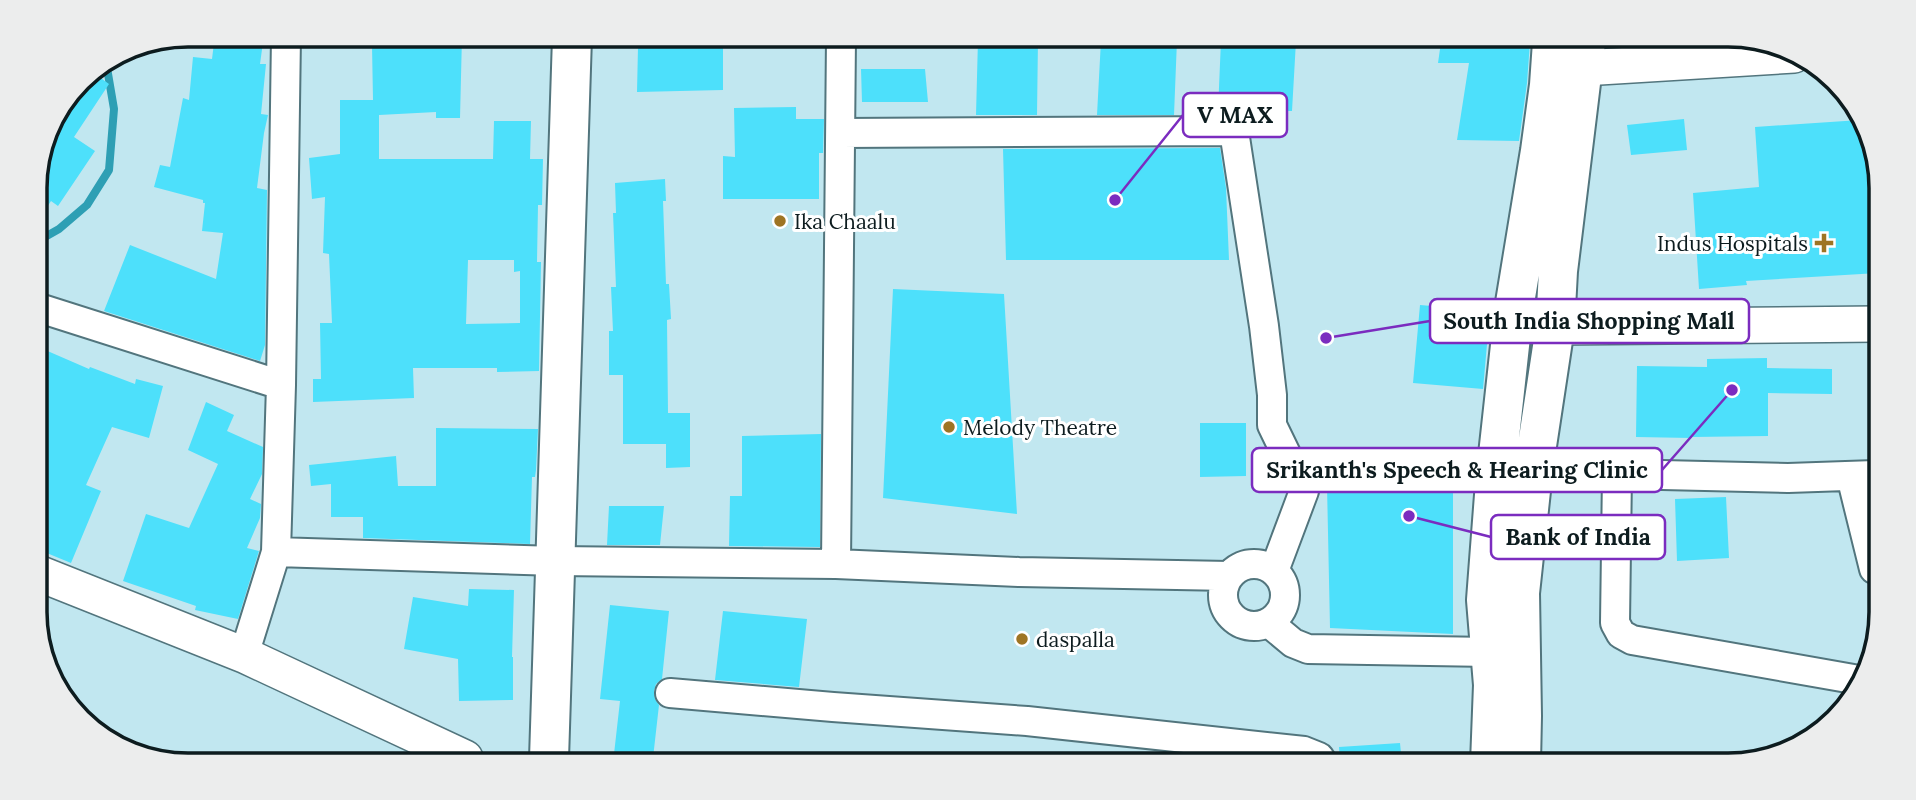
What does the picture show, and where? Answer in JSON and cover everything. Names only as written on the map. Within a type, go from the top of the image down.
[{"type":"main road","points":[[549,753],[572,47]]},
{"type":"main road","points":[[1490,752],[1493,685],[1486,600],[1495,482],[1515,308],[1540,151],[1552,47]]},
{"type":"main road","points":[[1521,752],[1520,593],[1584,55]]},
{"type":"main road","points":[[1515,308],[1555,312]]},
{"type":"street","points":[[244,655],[276,552],[286,47]]},
{"type":"street","points":[[836,564],[841,47]]},
{"type":"street","points":[[1584,55],[1760,51]]},
{"type":"street","points":[[841,133],[1234,131],[1264,326],[1272,395],[1272,425],[1304,491],[1274,570]]},
{"type":"street","points":[[48,311],[281,385]]},
{"type":"street","points":[[1555,312],[1869,324]]},
{"type":"street","points":[[1533,472],[1788,478],[1863,475],[1869,524]]},
{"type":"street","points":[[1617,474],[1615,623],[1620,634],[1632,640],[1851,679]]},
{"type":"street","points":[[276,552],[556,561],[836,564],[1019,572],[1229,576]]},
{"type":"street","points":[[1245,565],[1265,565],[1274,570],[1281,578],[1286,597],[1277,617],[1269,624],[1258,627],[1238,622],[1224,606],[1224,585],[1229,576],[1245,565]]},
{"type":"street","points":[[47,577],[244,655],[454,753]]},
{"type":"street","points":[[1269,624],[1293,643],[1308,649],[1490,652]]},
{"type":"street","points":[[670,693],[1027,721],[1307,752]]},
{"type":"building","points":[[214,47],[262,47],[260,64],[266,64],[261,114],[268,115],[257,188],[267,190],[265,345],[260,361],[104,311],[130,245],[216,279],[223,233],[202,231],[203,200],[154,187],[160,165],[170,167],[183,98],[189,100],[193,57],[212,59]]},
{"type":"building","points":[[372,47],[462,47],[460,118],[436,118],[436,112],[379,115],[379,159],[493,159],[494,121],[531,121],[530,159],[543,159],[542,205],[538,205],[537,262],[541,262],[539,371],[413,368],[414,398],[313,402],[313,379],[321,379],[320,323],[332,323],[329,254],[323,253],[325,197],[312,199],[309,158],[340,154],[340,100],[373,100]],"holes":[[[468,260],[514,260],[514,272],[520,271],[520,323],[466,324]]]},
{"type":"building","points":[[638,47],[723,47],[723,90],[637,92]]},
{"type":"building","points":[[978,47],[1038,47],[1037,115],[976,115]]},
{"type":"building","points":[[1101,47],[1177,47],[1174,115],[1097,115]]},
{"type":"building","points":[[1221,47],[1296,47],[1292,111],[1218,111]]},
{"type":"building","points":[[1440,47],[1530,47],[1519,141],[1457,140],[1469,63],[1438,63]]},
{"type":"building","points":[[861,69],[925,69],[928,102],[862,102]]},
{"type":"building","points":[[101,78],[109,84],[74,137],[95,151],[58,206],[51,201],[48,206],[48,170],[58,134],[76,102]]},
{"type":"building","points":[[796,107],[796,119],[824,119],[823,153],[819,153],[819,199],[723,199],[723,156],[735,157],[734,108]]},
{"type":"building","points":[[1684,119],[1687,150],[1631,155],[1627,125]]},
{"type":"building","points":[[1851,121],[1868,170],[1869,274],[1746,281],[1747,285],[1699,289],[1693,193],[1759,187],[1755,127]]},
{"type":"building","points":[[1220,148],[1226,188],[1229,260],[1006,260],[1003,149]]},
{"type":"building","points":[[665,179],[666,201],[663,201],[666,284],[669,284],[671,319],[667,320],[668,413],[690,413],[690,467],[666,468],[666,444],[623,444],[623,375],[609,375],[609,331],[613,331],[611,287],[616,287],[613,213],[616,213],[615,183]]},
{"type":"building","name":"Melody Theatre","points":[[893,289],[1004,294],[1017,514],[883,498]]},
{"type":"building","points":[[1420,305],[1490,311],[1483,389],[1413,383]]},
{"type":"building","points":[[48,351],[89,369],[90,367],[135,384],[136,379],[163,386],[149,438],[112,427],[86,485],[101,491],[71,563],[47,553]]},
{"type":"building","points":[[1767,358],[1767,368],[1832,369],[1832,394],[1768,393],[1768,436],[1636,437],[1637,366],[1707,367],[1707,359]]},
{"type":"building","points":[[206,402],[234,415],[227,431],[263,447],[262,474],[250,499],[261,504],[260,518],[247,548],[259,551],[238,619],[195,610],[196,606],[123,581],[146,514],[189,528],[218,464],[188,450]]},
{"type":"building","points":[[1200,423],[1246,423],[1246,476],[1200,477]]},
{"type":"building","points":[[436,428],[538,429],[536,470],[535,477],[532,477],[530,544],[363,538],[363,517],[331,517],[331,484],[311,486],[309,465],[396,456],[398,486],[436,486]]},
{"type":"building","points":[[821,434],[820,547],[729,546],[730,496],[742,496],[742,436]]},
{"type":"building","points":[[1453,474],[1453,634],[1330,628],[1327,485]]},
{"type":"building","points":[[1726,497],[1729,558],[1677,561],[1675,499]]},
{"type":"building","points":[[609,506],[664,506],[660,545],[607,545]]},
{"type":"building","points":[[469,589],[514,590],[513,700],[459,701],[458,659],[404,649],[413,597],[468,606]]},
{"type":"building","points":[[610,605],[669,611],[662,679],[656,684],[654,691],[659,705],[654,753],[614,753],[620,701],[600,699]]},
{"type":"building","points":[[723,611],[807,619],[799,687],[715,680]]},
{"type":"building","points":[[1400,743],[1401,752],[1339,752],[1339,747]]},
{"type":"waterway","points":[[48,235],[87,205],[109,170],[114,109],[108,73]]},
{"type":"place","name":"V MAX","points":[[1115,200]]},
{"type":"place","name":"Ika Chaalu","points":[[780,221]]},
{"type":"place","name":"Indus Hospitals","points":[[1824,243]]},
{"type":"place","name":"South India Shopping Mall","points":[[1326,338]]},
{"type":"place","name":"Srikanth's Speech & Hearing Clinic","points":[[1732,390]]},
{"type":"place","name":"Melody Theatre","points":[[949,427]]},
{"type":"place","name":"Bank of India","points":[[1409,516]]},
{"type":"place","name":"daspalla","points":[[1022,639]]}]
